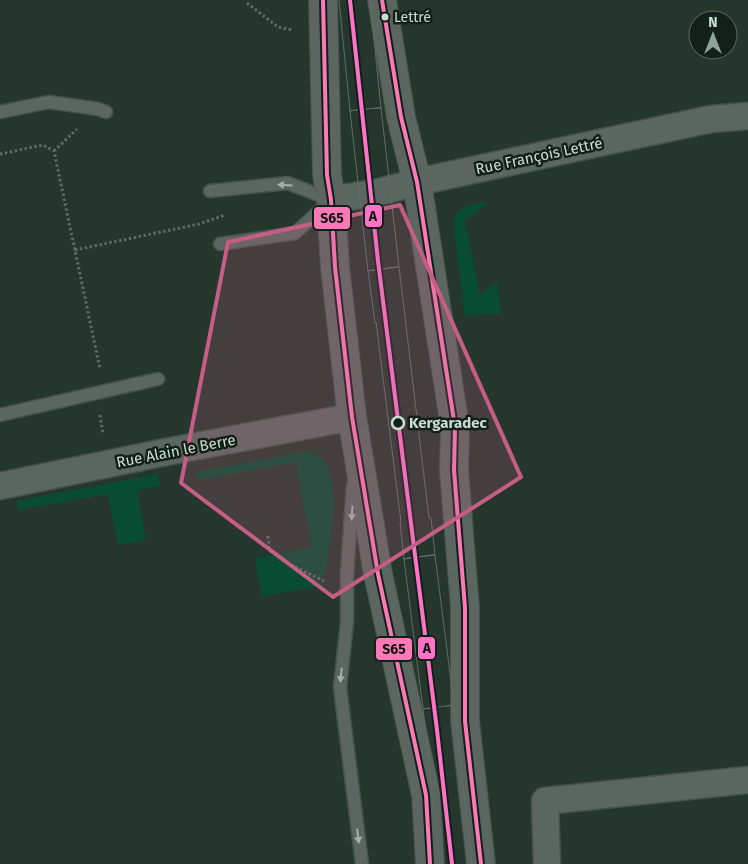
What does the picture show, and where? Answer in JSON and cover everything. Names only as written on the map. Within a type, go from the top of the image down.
[{"type":"main road","points":[[324,0],[326,175],[331,200],[335,267],[352,417],[378,574],[426,795],[430,864]]},
{"type":"main road","points":[[382,0],[401,117],[417,182],[455,427],[454,470],[465,608],[465,721],[480,864]]},
{"type":"street","name":"Rue François Lettré","points":[[331,200],[379,192],[417,182],[711,119],[748,116]]},
{"type":"street","name":"Rue Alain le Berre","points":[[0,486],[352,417]]},
{"type":"street","points":[[547,864],[546,801],[748,780]]},
{"type":"lane","points":[[0,112],[48,102],[98,109],[106,112]]},
{"type":"lane","points":[[210,191],[288,183],[331,200],[295,233],[220,244]]},
{"type":"lane","points":[[0,415],[158,379]]},
{"type":"lane","points":[[356,447],[347,574],[348,622],[340,687],[362,864]]},
{"type":"path","points":[[247,3],[278,27],[298,30]]},
{"type":"path","points":[[0,154],[43,145],[54,151],[100,369],[93,379],[104,436]]},
{"type":"path","points":[[75,250],[199,224],[232,213]]},
{"type":"path","points":[[268,536],[270,552],[285,562],[330,583]]},
{"type":"highlighted area","points":[[400,205],[521,477],[333,597],[181,483],[228,242]]},
{"type":"green space","points":[[489,202],[465,221],[480,295],[497,281],[501,313],[465,316],[454,230],[455,218],[465,207]]},
{"type":"green space","points":[[306,452],[317,454],[325,463],[333,492],[330,547],[325,575],[321,576],[323,586],[262,596],[255,558],[312,548],[296,462],[197,480],[196,472]]},
{"type":"green space","points":[[158,474],[160,486],[137,490],[146,540],[118,545],[108,494],[18,510],[17,501]]},
{"type":"tram line","points":[[339,0],[350,111],[357,110]]},
{"type":"tram line","points":[[370,0],[381,108],[375,108]]},
{"type":"tram line","points":[[381,108],[399,267],[368,271],[350,111],[381,108]]},
{"type":"tram line","points":[[399,267],[435,555],[404,559],[401,522],[368,271],[399,267]]},
{"type":"tram line","points":[[435,555],[454,705],[423,709],[404,559],[435,555]]},
{"type":"tram line","points":[[447,706],[454,705],[472,864]]},
{"type":"tram line","points":[[429,708],[423,709],[440,864]]},
{"type":"transit line","name":"S65","points":[[323,0],[327,175],[352,417],[378,574],[426,795],[430,864]]},
{"type":"transit line","name":"A","points":[[350,0],[378,261],[452,864]]},
{"type":"transit line","name":"S65","points":[[382,0],[401,117],[417,182],[455,427],[454,470],[465,608],[465,721],[481,864]]},
{"type":"place","name":"Lettré","points":[[385,17]]},
{"type":"place","name":"Kergaradec","points":[[398,423]]}]
